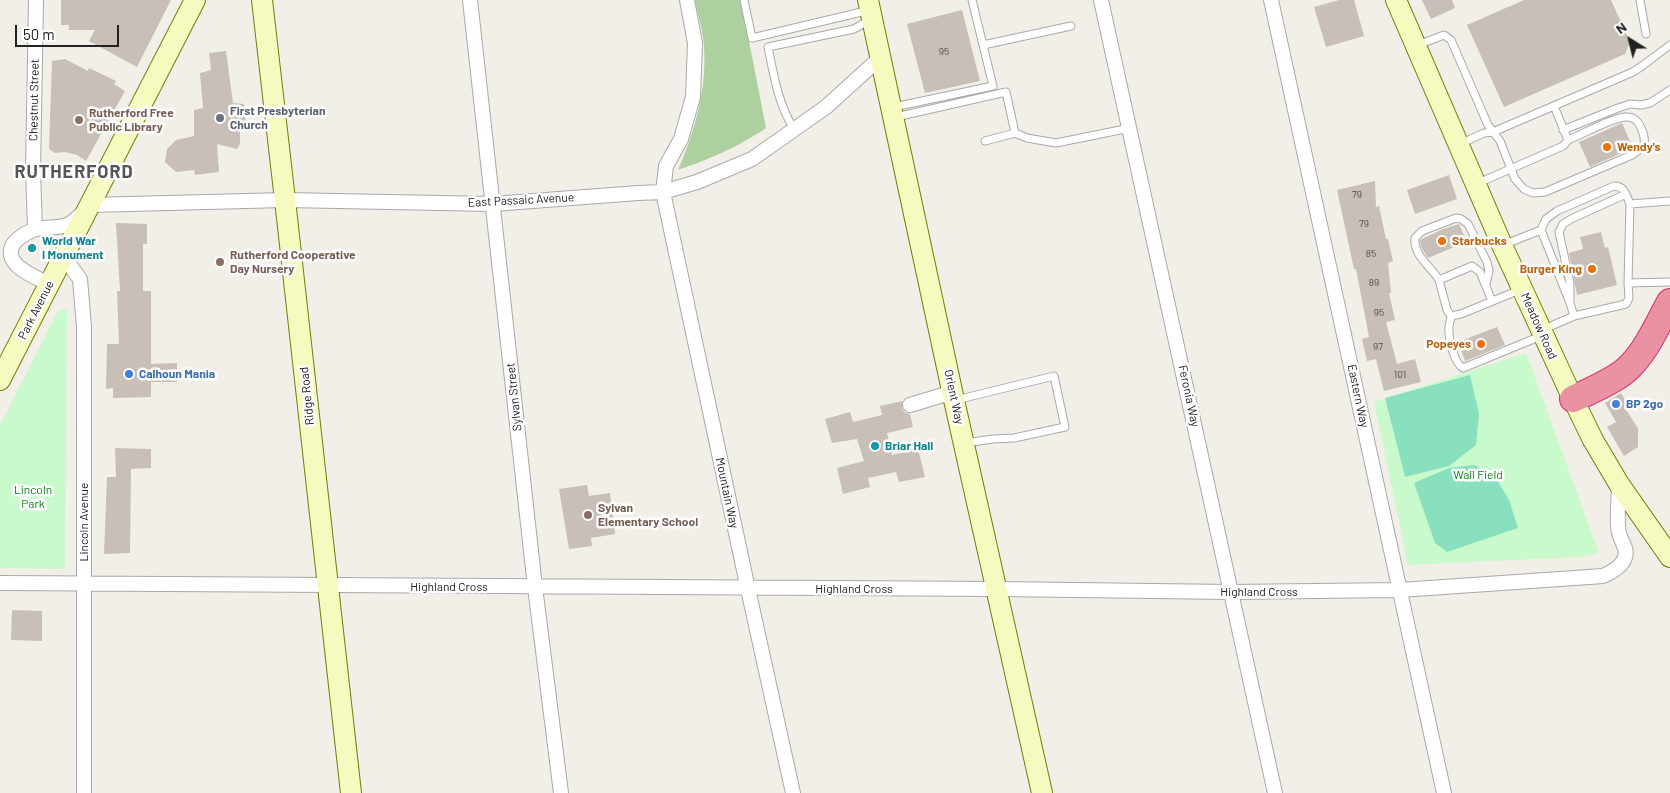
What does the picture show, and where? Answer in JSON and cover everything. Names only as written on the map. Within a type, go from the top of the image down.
[{"type":"highway","points":[[1573,399],[1606,383],[1625,371],[1632,364],[1644,348],[1670,302]]},
{"type":"street","name":"Chestnut Street","points":[[35,229],[33,171],[36,0]]},
{"type":"street","name":"Park Avenue","points":[[0,380],[195,0]]},
{"type":"street","name":"Ridge Road","points":[[262,0],[351,793]]},
{"type":"street","name":"Sylvan Street","points":[[470,0],[535,588],[561,793]]},
{"type":"street","name":"Mountain Way","points":[[687,0],[696,43],[692,97],[681,139],[666,166],[663,192],[793,793]]},
{"type":"street","name":"Feronia Way","points":[[1102,0],[1275,793]]},
{"type":"street","name":"Eastern Way","points":[[1271,0],[1444,793]]},
{"type":"street","name":"Meadow Road","points":[[1396,0],[1502,245],[1593,440],[1619,484],[1670,557]]},
{"type":"street","name":"Orient Way","points":[[870,5],[880,58],[1042,793]]},
{"type":"street","name":"East Passaic Avenue","points":[[90,205],[285,200],[493,204],[663,192],[697,182],[752,159],[826,107],[880,58]]},
{"type":"street","points":[[49,284],[23,271],[17,266],[6,249],[25,233],[35,229],[68,225],[90,205]]},
{"type":"street","name":"Lincoln Avenue","points":[[63,256],[80,279],[84,327],[84,793]]},
{"type":"street","points":[[910,405],[954,396]]},
{"type":"street","name":"Highland Cross","points":[[0,583],[1232,592],[1400,590],[1603,576],[1610,573],[1620,566],[1625,556],[1625,549],[1619,532],[1619,484]]},
{"type":"lane","points":[[744,0],[752,38],[870,5],[866,22],[854,29],[768,47],[777,91],[785,116],[794,129]]},
{"type":"lane","points":[[892,112],[993,86],[972,0]]},
{"type":"lane","points":[[1640,0],[1646,34]]},
{"type":"lane","points":[[983,46],[1071,26]]},
{"type":"lane","points":[[1416,46],[1444,35],[1451,40],[1488,125],[1500,141],[1511,168],[1515,179],[1524,189],[1533,193],[1540,193],[1555,188],[1632,155],[1643,147],[1645,138],[1639,123],[1631,117],[1620,117],[1568,140],[1563,146],[1511,168],[1476,184]]},
{"type":"lane","points":[[1459,144],[1554,106],[1642,66],[1670,45]]},
{"type":"lane","points":[[1563,130],[1630,104],[1641,105],[1650,103],[1670,90]]},
{"type":"lane","points":[[892,112],[1006,92],[1015,133]]},
{"type":"lane","points":[[1554,106],[1568,140]]},
{"type":"lane","points":[[984,140],[1015,133],[1027,138],[1056,144],[1130,128]]},
{"type":"lane","points":[[1452,316],[1448,327],[1450,342],[1458,365],[1463,368],[1542,333],[1574,316],[1626,304],[1629,298],[1630,204],[1621,187],[1614,186],[1608,188],[1550,215],[1543,222],[1541,230],[1574,316]]},
{"type":"lane","points":[[1570,303],[1570,283],[1559,238],[1560,228],[1571,219],[1626,194]]},
{"type":"lane","points":[[1630,204],[1670,201]]},
{"type":"lane","points":[[1452,316],[1447,310],[1439,280],[1431,268],[1422,261],[1415,245],[1415,238],[1422,231],[1456,218],[1464,220],[1468,224],[1487,262],[1489,271],[1486,285]]},
{"type":"lane","points":[[1502,245],[1541,230]]},
{"type":"lane","points":[[1439,280],[1472,266],[1480,272],[1492,301]]},
{"type":"lane","points":[[1628,283],[1670,282]]},
{"type":"lane","points":[[1452,316],[1522,288]]},
{"type":"lane","points":[[954,396],[988,392],[1054,376],[1065,427],[1014,438],[965,443]]},
{"type":"green space","points":[[695,0],[741,0],[766,128],[724,152],[678,170],[699,110],[704,78],[702,29]]},
{"type":"green space","name":"Lincoln Park","points":[[61,310],[66,310],[67,313],[65,569],[0,568],[0,425],[57,313]]},
{"type":"green space","name":"Wall Field","points":[[1526,353],[1599,553],[1581,557],[1408,565],[1374,402]]},
{"type":"green space","points":[[1470,375],[1479,414],[1476,445],[1449,466],[1405,477],[1385,398]]},
{"type":"green space","points":[[1474,465],[1494,475],[1509,500],[1518,528],[1447,552],[1435,543],[1414,483],[1449,468]]},
{"type":"building","points":[[61,0],[171,0],[137,67],[89,41],[95,30],[69,30],[69,25],[61,25]]},
{"type":"building","points":[[1339,0],[1354,0],[1364,36],[1326,47],[1314,7]]},
{"type":"building","points":[[1422,0],[1452,0],[1455,8],[1431,19]]},
{"type":"building","points":[[1524,0],[1611,0],[1630,42],[1625,54],[1504,107],[1467,25]]},
{"type":"building","points":[[962,10],[980,81],[925,93],[907,24]]},
{"type":"building","name":"First Presbyterian Church","points":[[226,51],[233,103],[244,104],[246,126],[240,127],[240,144],[237,149],[217,144],[219,172],[195,175],[194,170],[176,172],[165,162],[167,149],[176,140],[194,136],[194,110],[203,108],[200,73],[211,70],[209,53]]},
{"type":"building","name":"Rutherford Free Public Library","points":[[65,59],[88,71],[89,68],[116,81],[114,84],[125,91],[86,161],[77,155],[65,152],[55,153],[49,149],[52,61]]},
{"type":"building","name":"Wendy's","points":[[1622,123],[1633,148],[1590,167],[1579,142]]},
{"type":"building","points":[[1449,175],[1457,199],[1415,214],[1407,190]]},
{"type":"building","points":[[1375,181],[1376,207],[1379,206],[1393,261],[1388,263],[1391,293],[1389,293],[1395,320],[1386,322],[1397,364],[1415,359],[1421,382],[1384,391],[1376,359],[1367,361],[1362,339],[1369,337],[1356,269],[1354,269],[1337,190]]},
{"type":"building","points":[[116,223],[147,224],[147,244],[143,244],[143,291],[151,291],[151,364],[177,363],[177,382],[151,382],[151,397],[113,398],[113,388],[106,389],[107,344],[119,344],[117,291],[120,291]]},
{"type":"building","name":"Starbucks","points":[[1459,224],[1466,240],[1459,243],[1459,245],[1428,258],[1421,247],[1420,240]]},
{"type":"building","name":"Burger King","points":[[1601,232],[1605,248],[1608,247],[1617,285],[1577,295],[1569,253],[1583,249],[1580,237]]},
{"type":"building","name":"Popeyes","points":[[1497,327],[1505,345],[1465,361],[1458,342]]},
{"type":"building","points":[[1621,393],[1628,405],[1624,407],[1638,428],[1638,447],[1624,456],[1607,427],[1616,422],[1605,403]]},
{"type":"building","name":"Briar Hall","points":[[902,401],[902,408],[904,412],[910,414],[913,427],[887,433],[892,455],[918,449],[925,477],[899,482],[896,472],[868,478],[870,487],[843,494],[837,468],[864,461],[857,439],[832,443],[825,419],[850,412],[853,422],[882,415],[880,406]]},
{"type":"building","points":[[115,448],[151,449],[151,468],[131,469],[130,553],[104,554],[107,477],[116,477]]},
{"type":"building","name":"Sylvan Elementary School","points":[[587,485],[589,496],[610,493],[615,534],[591,538],[592,546],[569,549],[559,489]]},
{"type":"building","points":[[12,610],[42,611],[42,641],[11,640]]},
{"type":"place","name":"First Presbyterian Church","points":[[220,118]]},
{"type":"place","name":"Rutherford Free Public Library","points":[[79,120]]},
{"type":"place","name":"Wendy's","points":[[1607,147]]},
{"type":"place","name":"Starbucks","points":[[1442,241]]},
{"type":"place","name":"World War I Monument","points":[[32,248]]},
{"type":"place","name":"Rutherford Cooperative Day Nursery","points":[[220,262]]},
{"type":"place","name":"Burger King","points":[[1592,269]]},
{"type":"place","name":"Popeyes","points":[[1481,344]]},
{"type":"place","name":"Calhoun Mania","points":[[129,374]]},
{"type":"place","name":"BP 2go","points":[[1616,404]]},
{"type":"place","name":"Briar Hall","points":[[875,446]]},
{"type":"place","name":"Sylvan Elementary School","points":[[588,515]]},
{"type":"district","name":"RUTHERFORD","points":[[74,172]]}]
